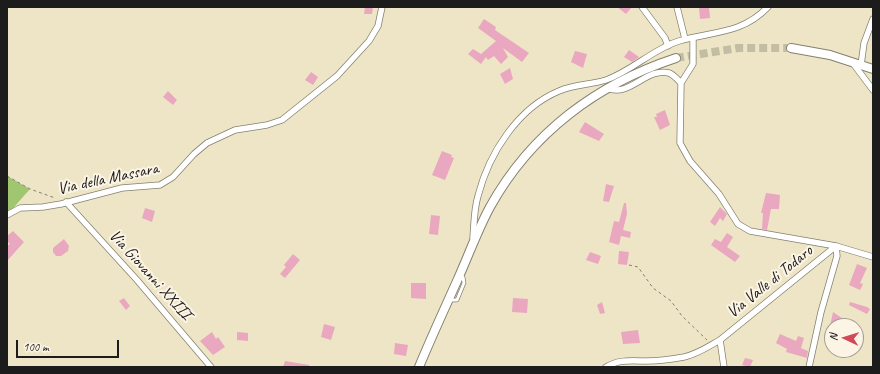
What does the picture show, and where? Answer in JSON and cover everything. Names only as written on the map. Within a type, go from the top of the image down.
[{"type":"main road","points":[[791,48],[830,56],[873,69]]},
{"type":"main road","points":[[419,367],[448,299],[490,208],[506,181],[542,137],[577,107],[606,88],[629,76],[676,58]]},
{"type":"street","name":"Via della Massara","points":[[7,215],[20,208],[43,207],[122,188],[160,185],[173,177],[194,154],[207,143],[235,130],[282,120],[337,76],[369,41],[378,26],[382,7]]},
{"type":"street","points":[[642,7],[665,38],[668,46]]},
{"type":"street","points":[[677,7],[686,39]]},
{"type":"street","points":[[473,244],[476,206],[481,185],[499,145],[514,124],[530,109],[557,91],[575,85],[606,80],[668,46],[686,39],[737,28],[761,14],[768,7]]},
{"type":"street","points":[[861,65],[864,43],[873,19]]},
{"type":"street","points":[[606,88],[614,91],[623,90],[657,72],[670,73],[681,83],[693,64],[693,38]]},
{"type":"street","points":[[852,62],[873,90]]},
{"type":"street","name":"Via Valle di Todaro","points":[[681,83],[680,143],[690,161],[719,194],[738,224],[750,231],[836,246],[873,257]]},
{"type":"street","name":"Via Giovanni XXIII","points":[[66,202],[137,280],[211,367]]},
{"type":"street","points":[[809,367],[821,312],[837,256],[836,246]]},
{"type":"street","name":"Via Valle di Todaro","points":[[606,367],[612,363],[626,360],[647,361],[685,356],[701,351],[720,340],[836,246]]},
{"type":"street","name":"Via Valle di Todaro","points":[[720,340],[724,367]]},
{"type":"path","points":[[7,176],[30,189],[66,202]]},
{"type":"path","points":[[629,265],[638,267],[653,288],[671,301],[682,316],[712,344]]},
{"type":"green space","points":[[7,176],[30,189],[7,215]]},
{"type":"building","points":[[365,7],[373,7],[372,14],[364,14]]},
{"type":"building","points":[[617,7],[632,7],[626,14]]},
{"type":"building","points":[[699,7],[709,7],[710,18],[700,19]]},
{"type":"building","points":[[484,19],[496,27],[495,30],[529,53],[522,62],[503,48],[508,57],[501,64],[494,56],[488,60],[486,57],[481,64],[468,54],[473,49],[481,54],[496,41],[478,28]]},
{"type":"building","points":[[629,50],[639,57],[632,62],[624,57]]},
{"type":"building","points":[[575,51],[587,54],[583,68],[571,62]]},
{"type":"building","points":[[510,68],[513,79],[505,84],[500,74]]},
{"type":"building","points":[[311,72],[318,77],[313,85],[305,80]]},
{"type":"building","points":[[168,91],[177,100],[173,105],[163,97]]},
{"type":"building","points":[[665,110],[670,125],[660,130],[654,117],[657,117],[656,114]]},
{"type":"building","points":[[585,122],[604,134],[599,141],[579,132]]},
{"type":"building","points":[[442,151],[452,155],[451,157],[454,158],[445,180],[432,175]]},
{"type":"building","points":[[606,184],[614,186],[609,202],[603,201]]},
{"type":"building","points":[[766,193],[780,195],[779,209],[771,209],[767,230],[762,229],[763,213],[761,213]]},
{"type":"building","points":[[624,203],[626,203],[627,214],[623,230],[631,232],[630,238],[621,236],[619,245],[609,242],[614,221],[619,222]]},
{"type":"building","points":[[720,207],[727,214],[723,221],[720,218],[715,226],[710,222]]},
{"type":"building","points":[[145,208],[155,211],[152,222],[142,218]]},
{"type":"building","points":[[431,215],[440,216],[438,235],[429,234]]},
{"type":"building","points":[[13,231],[24,242],[7,261],[7,246],[10,244],[7,241],[7,236]]},
{"type":"building","points":[[727,233],[733,237],[727,247],[740,256],[735,262],[711,245],[715,239],[721,242]]},
{"type":"building","points":[[64,239],[69,246],[68,251],[61,256],[56,256],[53,252],[53,248]]},
{"type":"building","points":[[619,251],[629,252],[627,265],[618,264]]},
{"type":"building","points":[[590,252],[601,256],[598,264],[586,260]]},
{"type":"building","points":[[293,254],[300,260],[285,278],[280,274],[286,267],[284,265]]},
{"type":"building","points":[[857,264],[867,268],[860,283],[863,284],[860,290],[849,285]]},
{"type":"building","points":[[411,283],[426,283],[426,299],[411,298]]},
{"type":"building","points":[[124,298],[130,306],[126,310],[119,301]]},
{"type":"building","points":[[513,298],[528,299],[527,313],[512,312]]},
{"type":"building","points":[[602,302],[605,313],[600,314],[597,305]]},
{"type":"building","points":[[850,302],[870,309],[867,314],[849,305]]},
{"type":"building","points":[[833,312],[842,318],[832,318]]},
{"type":"building","points":[[324,324],[335,327],[331,340],[321,337]]},
{"type":"building","points":[[638,330],[640,343],[623,344],[621,332]]},
{"type":"building","points":[[212,332],[216,339],[218,337],[225,347],[213,355],[200,341]]},
{"type":"building","points":[[237,332],[248,333],[248,341],[237,340]]},
{"type":"building","points":[[780,334],[796,341],[798,336],[804,338],[801,348],[808,351],[807,358],[786,352],[787,349],[776,343]]},
{"type":"building","points":[[395,343],[408,345],[406,356],[394,354]]},
{"type":"building","points":[[745,358],[753,360],[750,367],[742,365]]},
{"type":"building","points":[[285,361],[309,365],[309,367],[283,367]]},
{"type":"tunnel","points":[[676,58],[738,48],[791,48]]}]
